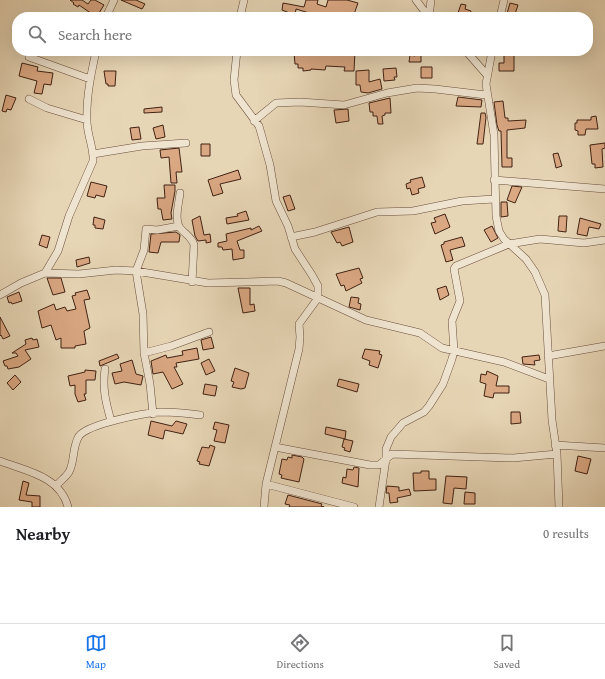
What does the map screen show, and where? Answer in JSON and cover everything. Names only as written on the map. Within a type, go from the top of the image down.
[{"type":"street","points":[[108,12],[114,0]]},
{"type":"street","points":[[241,12],[244,0]]},
{"type":"street","points":[[416,0],[425,12]]},
{"type":"street","points":[[429,12],[431,0]]},
{"type":"street","points":[[501,12],[504,0]]},
{"type":"street","points":[[45,273],[58,251],[69,216],[90,169],[93,154],[87,120],[90,79],[95,56]]},
{"type":"street","points":[[236,56],[234,80],[236,95],[259,126],[264,138],[276,201],[291,237],[294,249],[318,286],[318,298],[298,324],[300,337],[299,349],[295,359],[266,484],[264,507]]},
{"type":"street","points":[[470,56],[486,75]]},
{"type":"street","points":[[491,56],[486,75],[486,95],[494,135],[494,199],[500,231],[508,244],[526,259],[541,284],[545,295],[549,379],[557,454],[559,507]]},
{"type":"street","points":[[29,57],[90,79]]},
{"type":"street","points":[[254,120],[276,103],[300,102],[344,105],[387,93],[417,88],[486,95]]},
{"type":"street","points":[[29,99],[47,108],[87,120]]},
{"type":"street","points":[[93,154],[142,146],[186,143]]},
{"type":"street","points":[[494,180],[605,189]]},
{"type":"street","points":[[180,193],[177,214],[179,226],[192,240],[194,245],[192,282]]},
{"type":"street","points":[[291,237],[315,232],[377,212],[413,211],[470,200],[494,199]]},
{"type":"street","points":[[153,414],[150,384],[144,353],[143,314],[136,271],[144,250],[144,233],[146,229],[157,230],[179,226]]},
{"type":"street","points":[[379,507],[386,449],[391,437],[403,423],[424,412],[443,384],[454,351],[452,321],[460,301],[454,269],[462,262],[508,244],[540,239],[584,243],[605,240]]},
{"type":"street","points":[[0,295],[20,283],[45,273],[80,274],[116,270],[136,271],[192,282],[234,284],[278,281],[286,283],[366,320],[420,333],[442,348],[480,355],[504,362],[549,379]]},
{"type":"street","points":[[144,353],[171,346],[209,332]]},
{"type":"street","points":[[548,356],[605,346]]},
{"type":"street","points":[[105,369],[102,383],[112,421]]},
{"type":"street","points":[[57,485],[69,471],[80,436],[86,430],[112,421],[153,414],[180,412],[200,415]]},
{"type":"street","points":[[555,445],[605,448]]},
{"type":"street","points":[[275,447],[370,465],[379,465],[392,454],[513,458],[557,454]]},
{"type":"street","points":[[0,461],[45,478],[57,485],[65,498],[68,507]]},
{"type":"street","points":[[266,484],[354,507]]},
{"type":"building","points":[[70,0],[82,0],[88,4],[91,0],[95,0],[104,5],[100,12],[89,12],[79,5],[78,7],[73,4],[74,3]]},
{"type":"building","points":[[121,0],[136,0],[145,4],[142,9]]},
{"type":"building","points":[[306,0],[318,0],[317,4],[326,7],[328,0],[347,0],[358,3],[355,12],[306,12],[296,9],[296,12],[287,12],[282,10],[283,3],[304,7]]},
{"type":"building","points":[[510,3],[518,5],[516,12],[507,12]]},
{"type":"building","points":[[461,4],[466,5],[465,9],[471,11],[471,12],[458,12]]},
{"type":"building","points":[[294,56],[355,56],[354,71],[344,71],[345,67],[326,66],[325,70],[311,69],[303,71],[303,68],[298,68],[298,64],[295,64]]},
{"type":"building","points":[[410,56],[421,56],[421,62],[409,62]]},
{"type":"building","points":[[504,56],[514,56],[514,71],[499,71],[499,63],[504,63]]},
{"type":"building","points":[[22,63],[38,67],[37,71],[53,73],[51,85],[44,84],[42,94],[34,93],[37,81],[19,76]]},
{"type":"building","points":[[421,67],[432,67],[432,78],[421,78]]},
{"type":"building","points":[[396,68],[397,77],[394,77],[395,80],[384,81],[383,69]]},
{"type":"building","points":[[369,70],[369,82],[380,79],[382,89],[368,93],[361,92],[360,85],[356,85],[356,71]]},
{"type":"building","points":[[104,71],[116,71],[115,86],[108,86],[108,84],[106,84]]},
{"type":"building","points":[[6,95],[16,98],[11,110],[7,109],[6,112],[2,111]]},
{"type":"building","points":[[458,97],[482,100],[481,107],[456,106]]},
{"type":"building","points":[[390,98],[391,113],[385,113],[385,115],[382,116],[383,124],[378,124],[377,116],[373,116],[373,112],[370,112],[369,103]]},
{"type":"building","points":[[503,101],[505,118],[508,118],[508,121],[526,120],[525,128],[507,130],[507,158],[512,158],[512,167],[502,167],[501,131],[499,131],[497,125],[494,102]]},
{"type":"building","points":[[162,107],[162,112],[144,113],[144,109]]},
{"type":"building","points":[[348,109],[349,121],[336,123],[334,110]]},
{"type":"building","points":[[481,113],[485,113],[486,117],[483,144],[477,144]]},
{"type":"building","points":[[596,116],[598,129],[586,129],[585,135],[578,135],[578,131],[575,130],[575,123],[577,123],[577,120],[591,120],[591,117]]},
{"type":"building","points":[[163,125],[165,137],[156,139],[153,128]]},
{"type":"building","points":[[139,127],[141,139],[132,140],[130,128]]},
{"type":"building","points":[[605,143],[605,148],[602,149],[603,167],[595,168],[595,164],[592,164],[590,145]]},
{"type":"building","points":[[201,144],[210,144],[210,156],[201,156]]},
{"type":"building","points":[[179,148],[182,172],[176,172],[177,183],[171,183],[169,157],[161,158],[160,150]]},
{"type":"building","points":[[558,153],[562,166],[556,168],[553,154]]},
{"type":"building","points":[[238,170],[241,179],[220,184],[223,193],[213,196],[208,180]]},
{"type":"building","points":[[422,177],[425,187],[418,189],[419,193],[412,195],[410,188],[407,189],[406,184],[411,182],[410,180]]},
{"type":"building","points":[[91,182],[107,186],[104,197],[96,195],[95,198],[87,196]]},
{"type":"building","points":[[164,185],[175,185],[175,191],[171,213],[172,219],[163,220],[161,209],[158,209],[157,198],[165,198]]},
{"type":"building","points":[[512,186],[522,187],[515,203],[507,200]]},
{"type":"building","points":[[290,195],[295,209],[288,211],[283,197]]},
{"type":"building","points":[[501,202],[507,202],[508,216],[501,217]]},
{"type":"building","points":[[246,211],[249,220],[227,224],[226,218],[238,216],[237,214]]},
{"type":"building","points":[[445,214],[450,227],[435,234],[431,223],[436,222],[434,218]]},
{"type":"building","points":[[200,216],[204,235],[210,234],[211,242],[206,243],[206,240],[198,241],[195,236],[192,220]]},
{"type":"building","points":[[559,216],[567,216],[566,232],[558,231]]},
{"type":"building","points":[[94,217],[105,220],[103,229],[95,228],[95,225],[93,225]]},
{"type":"building","points":[[580,218],[601,224],[599,229],[589,227],[587,236],[577,234]]},
{"type":"building","points":[[259,226],[262,231],[237,241],[240,250],[244,250],[244,258],[233,260],[232,249],[223,250],[222,247],[218,247],[218,243],[227,241],[226,234],[251,228],[251,230]]},
{"type":"building","points":[[492,226],[498,238],[491,242],[484,230]]},
{"type":"building","points":[[349,227],[353,242],[342,246],[340,242],[337,243],[331,232]]},
{"type":"building","points":[[176,232],[180,235],[179,242],[161,242],[158,253],[149,252],[151,234]]},
{"type":"building","points":[[42,235],[50,237],[47,248],[39,245]]},
{"type":"building","points":[[462,237],[465,246],[450,250],[453,260],[446,262],[441,245],[444,244],[444,242]]},
{"type":"building","points":[[89,257],[90,263],[77,267],[76,260]]},
{"type":"building","points":[[359,268],[363,278],[360,279],[362,283],[346,291],[344,285],[341,286],[336,274]]},
{"type":"building","points":[[47,278],[61,278],[65,292],[53,295]]},
{"type":"building","points":[[446,286],[449,295],[440,300],[437,289]]},
{"type":"building","points":[[238,288],[250,288],[250,305],[254,304],[255,311],[243,313]]},
{"type":"building","points":[[87,290],[90,299],[84,300],[90,328],[84,331],[86,344],[75,346],[75,348],[61,348],[61,338],[56,340],[51,325],[42,328],[38,311],[54,304],[56,310],[65,307],[67,311],[76,309],[72,296],[76,295],[75,293]]},
{"type":"building","points":[[19,292],[22,301],[12,304],[11,302],[9,303],[7,297]]},
{"type":"building","points":[[351,297],[359,298],[358,303],[361,304],[360,310],[349,307]]},
{"type":"building","points":[[0,317],[10,336],[3,339],[1,335],[0,336]]},
{"type":"building","points":[[211,337],[214,348],[203,350],[201,340]]},
{"type":"building","points":[[32,338],[33,340],[37,339],[39,347],[25,350],[31,359],[19,367],[8,369],[3,361],[18,356],[16,353],[12,353],[26,344],[25,340]]},
{"type":"building","points":[[197,348],[199,359],[176,363],[177,367],[174,367],[183,384],[172,389],[163,372],[153,374],[151,361],[166,355],[167,358],[183,355],[182,351]]},
{"type":"building","points":[[365,349],[380,351],[379,354],[382,355],[378,368],[369,365],[370,361],[362,358]]},
{"type":"building","points":[[117,354],[119,358],[100,366],[99,361]]},
{"type":"building","points":[[539,355],[540,360],[534,361],[535,365],[523,364],[522,357]]},
{"type":"building","points":[[209,359],[215,371],[206,375],[201,363]]},
{"type":"building","points":[[132,360],[136,374],[143,376],[141,385],[124,382],[115,384],[112,373],[122,371],[120,364]]},
{"type":"building","points":[[235,368],[249,373],[245,388],[241,389],[232,387],[234,382],[231,381]]},
{"type":"building","points":[[85,370],[96,371],[95,380],[86,380],[86,394],[84,394],[86,400],[78,402],[75,394],[75,385],[70,386],[68,376],[85,372]]},
{"type":"building","points":[[487,371],[498,376],[496,386],[509,386],[509,393],[494,393],[493,398],[484,396],[486,384],[480,382],[481,374],[486,375]]},
{"type":"building","points":[[15,375],[21,382],[13,390],[7,383]]},
{"type":"building","points":[[339,379],[359,384],[357,392],[337,386]]},
{"type":"building","points":[[205,384],[217,386],[215,396],[203,394]]},
{"type":"building","points":[[511,412],[520,412],[521,423],[511,424]]},
{"type":"building","points":[[151,421],[172,426],[176,421],[187,424],[183,434],[165,430],[163,439],[148,435]]},
{"type":"building","points":[[215,422],[229,425],[225,443],[214,441],[217,430],[213,429]]},
{"type":"building","points":[[326,427],[346,431],[345,439],[325,434]]},
{"type":"building","points":[[344,439],[353,441],[350,452],[344,450],[345,448],[342,447]]},
{"type":"building","points":[[210,445],[215,447],[209,466],[199,464],[200,462],[197,461],[202,447],[209,448]]},
{"type":"building","points":[[292,455],[302,457],[304,459],[299,482],[281,478],[282,475],[279,474],[282,459],[287,460],[288,457],[292,458]]},
{"type":"building","points":[[578,456],[591,459],[587,474],[575,471]]},
{"type":"building","points":[[354,467],[359,468],[358,487],[342,483],[343,477],[346,478],[347,469],[353,470]]},
{"type":"building","points":[[421,471],[429,471],[429,479],[436,479],[436,490],[414,491],[413,473],[421,473]]},
{"type":"building","points":[[446,476],[467,477],[466,489],[454,488],[452,504],[443,503]]},
{"type":"building","points":[[23,481],[29,483],[26,495],[40,496],[40,507],[32,507],[32,502],[19,500]]},
{"type":"building","points":[[387,486],[399,487],[399,491],[409,489],[411,495],[397,498],[398,502],[390,503],[389,493],[386,493]]},
{"type":"building","points":[[465,492],[475,493],[475,504],[464,504]]},
{"type":"building","points":[[288,495],[322,504],[321,506],[324,507],[289,507],[290,505],[285,504]]}]
